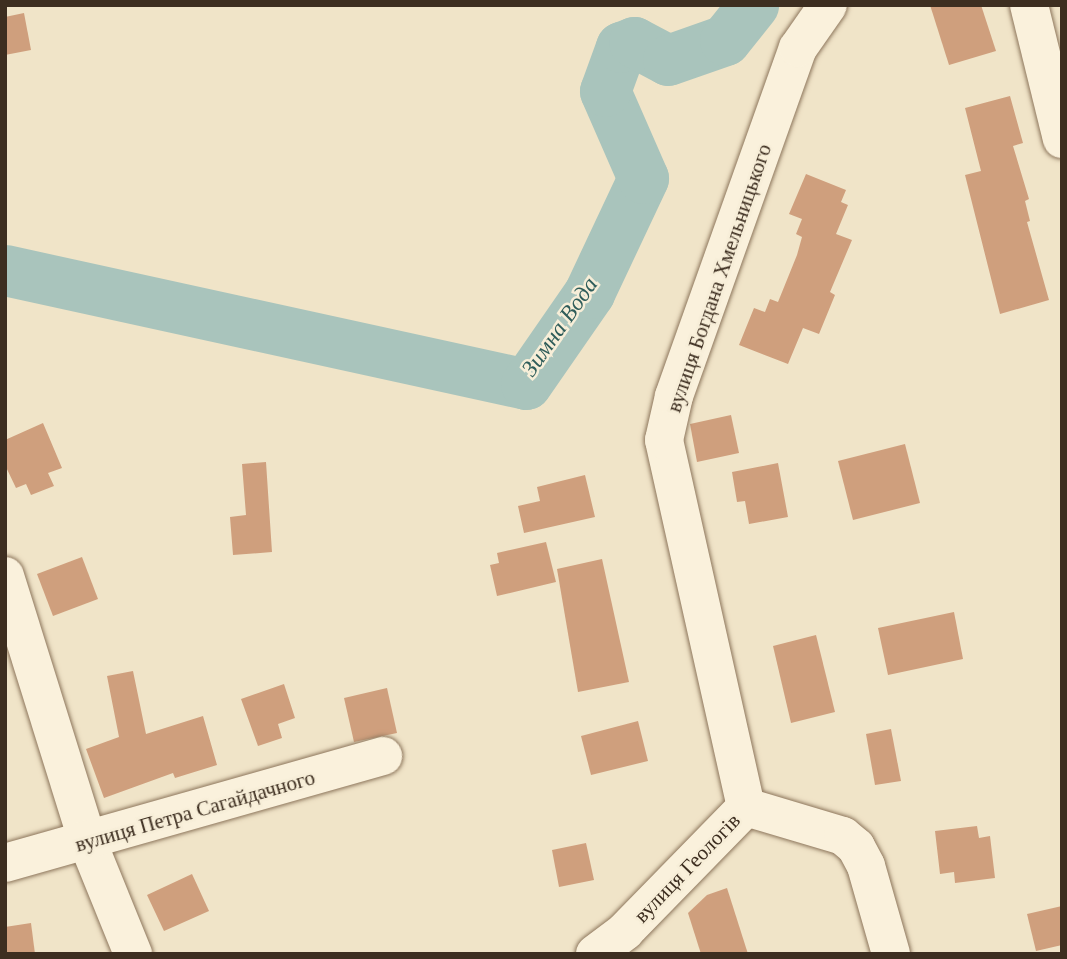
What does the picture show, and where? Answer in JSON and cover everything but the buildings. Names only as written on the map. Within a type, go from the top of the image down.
[{"type":"street","name":"вулиця Богдана Хмельницького","points":[[746,807],[664,440],[674,396],[798,48],[828,5]]},
{"type":"street","points":[[1029,5],[1062,139]]},
{"type":"street","points":[[5,576],[88,843],[133,954]]},
{"type":"street","name":"вулиця Петра Сагайдачного","points":[[5,863],[88,843],[383,757]]},
{"type":"street","name":"вулиця Геологів","points":[[595,954],[625,931],[746,807]]},
{"type":"street","points":[[746,807],[843,836],[856,848],[866,866],[891,954]]},
{"type":"waterway","name":"Зимна Вода","points":[[5,270],[526,384],[589,293],[643,178],[605,91],[621,47],[634,42],[668,60],[725,40],[753,5]]}]
